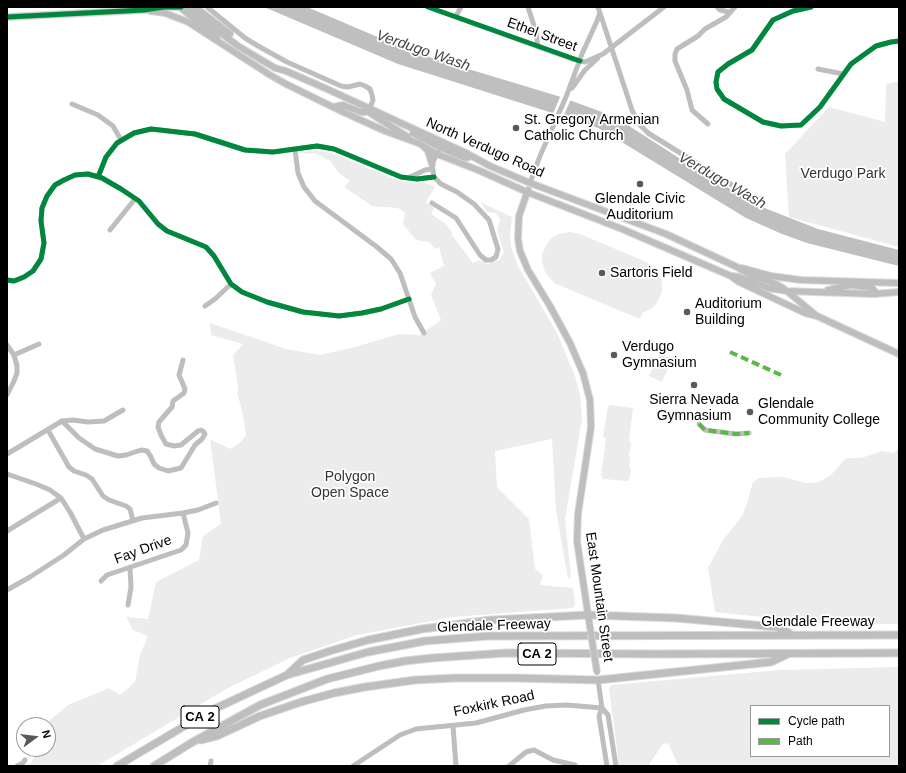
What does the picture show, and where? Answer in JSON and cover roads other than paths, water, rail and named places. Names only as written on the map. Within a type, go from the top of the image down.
[{"type":"highway","points":[[287,675],[303,660],[330,651],[394,634],[490,620],[588,615],[676,618],[776,627],[793,634]]},
{"type":"highway","name":"Glendale Freeway","points":[[117,766],[210,711],[287,675],[368,652],[425,641],[488,636],[793,634],[899,635]]},
{"type":"highway","name":"Glendale Freeway","points":[[154,766],[191,743],[260,705],[298,690],[341,676],[405,661],[506,654],[899,652]]},
{"type":"highway","points":[[191,743],[217,736],[260,716],[301,702],[334,693],[365,687],[415,680],[455,678],[598,680],[771,662],[792,653]]},
{"type":"main road","name":"North Verdugo Road","points":[[7,17],[144,10],[164,7],[180,7],[192,11],[238,46],[275,68],[286,71],[490,166],[530,183],[666,234],[755,277],[776,284],[787,291],[817,316]]},
{"type":"main road","points":[[180,7],[243,59]]},
{"type":"main road","points":[[196,7],[243,45],[286,71]]},
{"type":"main road","name":"North Verdugo Road","points":[[144,10],[165,14],[188,22],[243,59],[286,84],[385,131],[438,150],[527,192],[622,229],[731,276],[739,282],[805,313],[817,316],[899,354]]},
{"type":"main road","points":[[333,107],[343,105],[361,112],[369,110],[372,115],[418,143]]},
{"type":"main road","points":[[408,127],[414,134],[438,150],[466,158],[471,156]]},
{"type":"main road","points":[[424,146],[428,151],[432,167]]},
{"type":"main road","name":"East Mountain Street","points":[[530,183],[519,216],[518,239],[520,251],[528,270],[570,343],[583,373],[590,400],[591,427],[578,514],[577,541],[598,680]]},
{"type":"main road","points":[[660,246],[666,234]]},
{"type":"main road","points":[[737,267],[771,276],[794,280],[851,284],[899,283]]},
{"type":"main road","points":[[731,276],[739,277],[768,288],[787,291],[877,294],[899,292]]},
{"type":"main road","points":[[825,292],[830,289],[851,284],[872,288],[877,294]]},
{"type":"street","points":[[207,7],[245,38],[287,62],[340,86],[348,87],[360,84],[366,86],[370,90],[373,100],[369,110]]},
{"type":"street","name":"Ethel Street","points":[[428,7],[580,61]]},
{"type":"street","points":[[456,16],[461,7]]},
{"type":"street","points":[[528,7],[536,32],[538,47]]},
{"type":"street","points":[[598,7],[632,110],[638,123],[648,133],[732,185]]},
{"type":"street","points":[[566,97],[585,70],[603,54],[664,7]]},
{"type":"street","points":[[717,7],[720,10],[729,12]]},
{"type":"street","points":[[708,124],[692,110],[687,90],[675,61],[675,54],[677,49],[726,17],[735,7]]},
{"type":"street","points":[[811,7],[793,11],[773,20],[752,50],[728,64],[718,72],[716,82],[717,89],[724,99],[763,122],[781,126],[801,125],[820,107],[842,74],[851,64],[876,46],[899,41]]},
{"type":"street","name":"East Mountain Street","points":[[530,183],[600,13]]},
{"type":"street","points":[[580,61],[586,61],[603,54]]},
{"type":"street","points":[[818,69],[842,74]]},
{"type":"street","points":[[72,104],[98,115],[113,126],[121,140]]},
{"type":"street","points":[[98,177],[106,157],[117,143],[134,133],[151,129],[195,134],[245,150],[273,152],[317,146],[334,149],[401,177],[417,179],[434,177]]},
{"type":"street","points":[[294,150],[298,173],[304,187],[315,201],[391,259],[400,273],[415,318],[424,332]]},
{"type":"street","points":[[432,203],[456,218],[480,255],[486,260],[491,260],[496,257],[498,249],[489,220],[474,204],[457,192],[441,184],[434,177],[432,167],[438,150]]},
{"type":"street","points":[[407,178],[432,167]]},
{"type":"street","points":[[7,280],[14,281],[24,278],[33,271],[41,259],[44,243],[41,221],[42,208],[47,196],[56,185],[75,175],[88,174],[98,177],[121,189],[135,199],[167,231],[206,247],[214,256],[231,284],[242,292],[267,302],[318,315],[339,316],[362,314],[409,299]]},
{"type":"street","points":[[110,230],[135,199]]},
{"type":"street","points":[[205,306],[231,284]]},
{"type":"street","points":[[14,355],[39,344]]},
{"type":"street","points":[[7,345],[14,355],[17,366],[17,373],[7,395]]},
{"type":"street","points":[[62,421],[78,438],[95,449],[118,456],[141,450],[147,452],[154,464],[159,468],[168,471],[181,468],[195,445],[202,439],[205,434],[204,432],[201,430],[198,431],[181,445],[174,446],[166,444],[158,427],[159,422],[172,407],[173,401],[184,392],[185,388],[179,375],[183,360]]},
{"type":"street","points":[[7,454],[62,421],[104,421],[124,410]]},
{"type":"street","points":[[699,424],[704,430],[736,434],[750,434]]},
{"type":"street","points":[[48,430],[68,467],[92,479],[104,496],[109,500],[130,509],[134,520]]},
{"type":"street","points":[[7,474],[50,490],[61,498],[84,539]]},
{"type":"street","points":[[7,531],[61,498]]},
{"type":"street","points":[[7,590],[64,555],[84,539],[103,530],[142,518],[198,510],[216,503]]},
{"type":"street","name":"Fay Drive","points":[[101,581],[107,576],[181,550],[186,544],[188,533],[183,513]]},
{"type":"street","points":[[128,605],[131,587],[130,568]]},
{"type":"street","points":[[598,680],[602,708],[599,716],[608,766]]},
{"type":"street","name":"Foxkirk Road","points":[[353,766],[408,731],[483,722],[524,710],[546,706],[568,705],[602,708]]},
{"type":"street","points":[[602,708],[608,715],[616,766]]},
{"type":"street","points":[[453,726],[456,766]]},
{"type":"street","points":[[510,766],[528,751],[534,750],[558,761],[575,765]]},
{"type":"street","points":[[17,766],[25,760]]},
{"type":"place","name":"St. Gregory Armenian Catholic Church","points":[[516,128]]},
{"type":"place","name":"Glendale Civic Auditorium","points":[[640,184]]},
{"type":"place","name":"Sartoris Field","points":[[602,273]]},
{"type":"place","name":"Auditorium Building","points":[[687,312]]},
{"type":"place","name":"Verdugo Gymnasium","points":[[614,355]]},
{"type":"place","name":"Sierra Nevada Gymnasium","points":[[694,385]]},
{"type":"place","name":"Glendale Community College","points":[[750,412]]},
{"type":"water label","name":"Verdugo Wash","points":[[423,51]]},
{"type":"water label","name":"Verdugo Wash","points":[[722,181]]},
{"type":"park label","name":"Verdugo Park","points":[[843,174]]},
{"type":"park label","name":"Polygon Open Space","points":[[350,486]]}]
